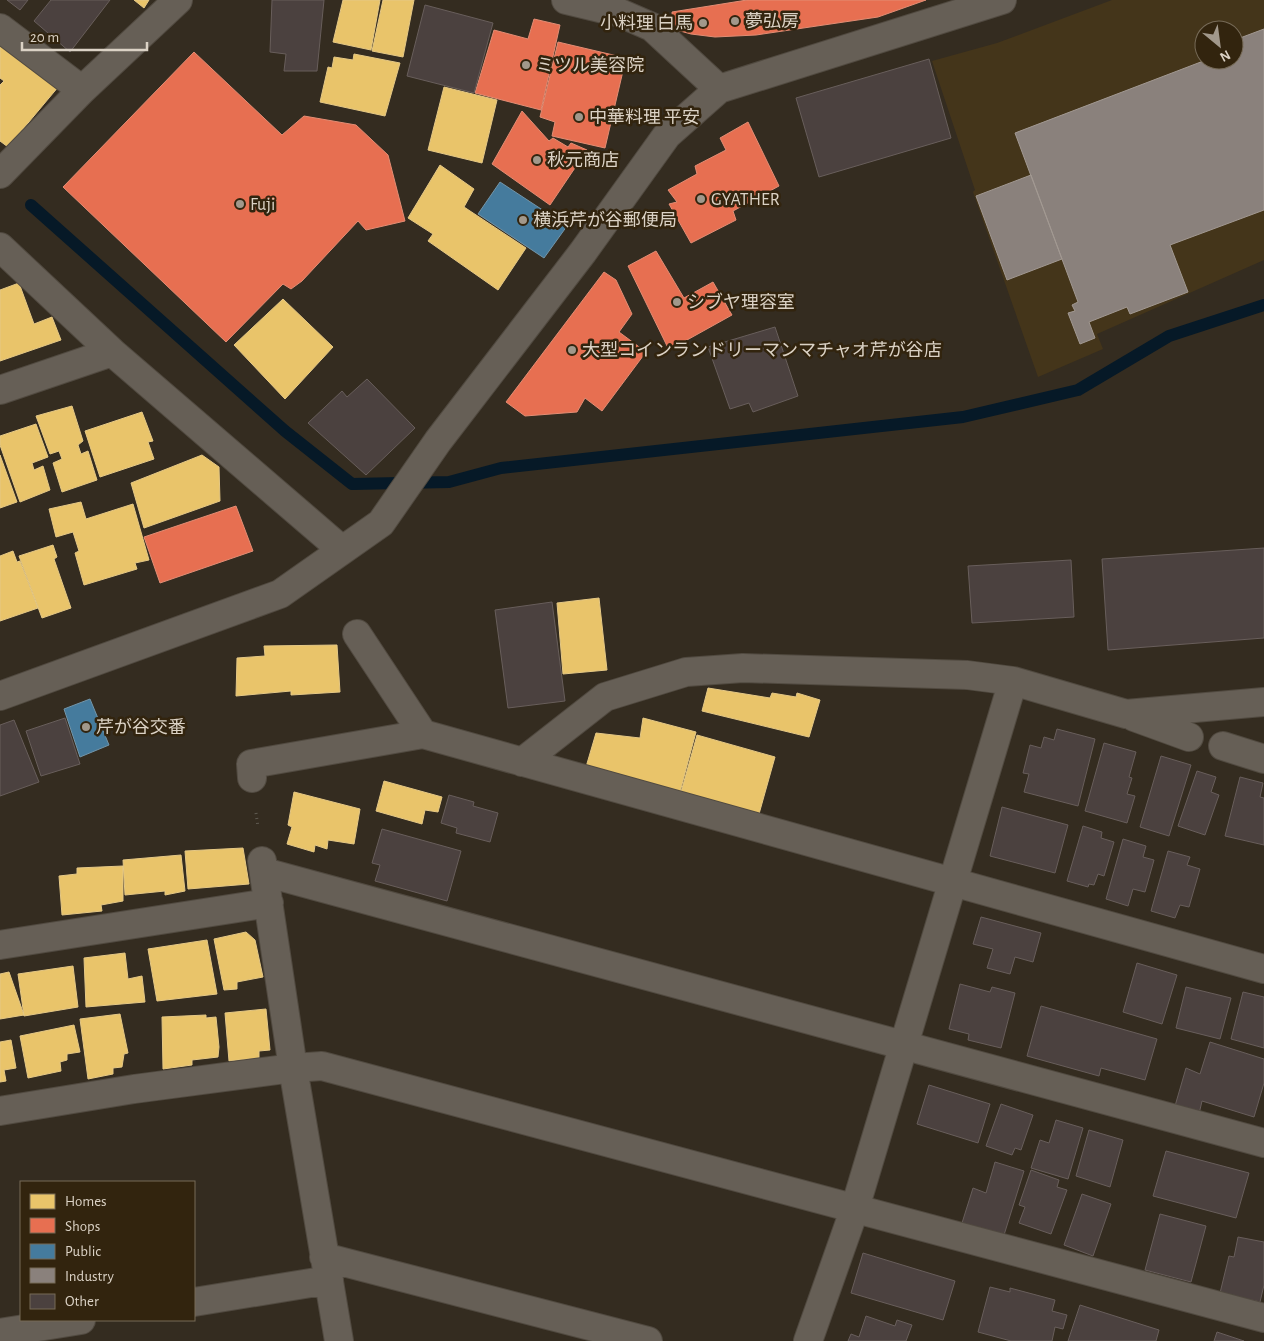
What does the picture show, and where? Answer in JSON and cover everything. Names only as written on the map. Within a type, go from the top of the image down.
[{"type":"street","points":[[0,174],[82,90],[178,0]]},
{"type":"street","points":[[566,0],[625,6],[652,27],[719,89]]},
{"type":"street","points":[[0,696],[280,594],[381,523],[438,441],[583,252],[667,135],[719,89],[1002,0]]},
{"type":"street","points":[[0,28],[82,90]]},
{"type":"street","points":[[0,247],[112,352],[342,550]]},
{"type":"street","points":[[0,390],[112,352]]},
{"type":"street","points":[[357,634],[423,734]]},
{"type":"street","points":[[522,762],[605,698],[686,672],[753,668],[967,674],[1013,681],[1126,714],[1189,737]]},
{"type":"street","points":[[808,1341],[855,1208],[1013,681]]},
{"type":"street","points":[[1126,714],[1264,702]]},
{"type":"street","points":[[252,778],[251,764],[423,734],[1264,969]]},
{"type":"street","points":[[1223,746],[1264,759]]},
{"type":"street","points":[[339,1341],[293,1068],[263,867],[904,1046],[1264,1143]]},
{"type":"street","points":[[0,945],[269,903]]},
{"type":"street","points":[[0,1111],[134,1089],[293,1068],[322,1066],[1264,1318]]},
{"type":"street","points":[[195,1302],[327,1269],[648,1341]]},
{"type":"street","points":[[0,1333],[75,1321]]},
{"type":"path","points":[[252,778],[263,867]]},
{"type":"shaded area","points":[[1112,0],[1264,0],[1264,260],[1097,334],[1103,349],[1038,377],[973,192],[975,190],[932,61],[997,43]]},
{"type":"building: Homes","points":[[134,0],[149,0],[144,8]]},
{"type":"building: Homes","points":[[343,0],[380,0],[371,50],[333,42]]},
{"type":"building: Homes","points":[[383,0],[414,0],[403,57],[372,51]]},
{"type":"building: Homes","points":[[3,42],[59,86],[8,147],[0,141],[0,85],[4,81],[0,78],[0,47]]},
{"type":"building: Homes","points":[[354,54],[400,63],[385,116],[320,102],[328,67],[332,68],[334,57],[353,60]]},
{"type":"building: Homes","points":[[444,87],[497,100],[482,163],[428,150]]},
{"type":"building: Homes","points":[[440,165],[474,189],[464,207],[526,248],[498,290],[428,241],[433,234],[408,218]]},
{"type":"building: Homes","points":[[19,283],[34,324],[52,317],[61,340],[0,361],[0,290]]},
{"type":"building: Homes","points":[[283,299],[333,347],[285,399],[234,345]]},
{"type":"building: Homes","points":[[72,406],[83,441],[78,445],[81,454],[88,451],[97,480],[62,492],[53,463],[62,459],[59,451],[50,454],[36,416]]},
{"type":"building: Homes","points":[[142,412],[153,441],[148,442],[154,459],[100,477],[85,431]]},
{"type":"building: Homes","points":[[36,424],[48,457],[32,463],[34,470],[43,466],[50,490],[20,502],[0,445],[0,436]]},
{"type":"building: Homes","points":[[0,455],[17,502],[0,508]]},
{"type":"building: Homes","points":[[202,455],[219,467],[220,501],[144,528],[131,483]]},
{"type":"building: Homes","points":[[81,502],[86,519],[133,504],[149,560],[135,563],[137,569],[84,585],[75,553],[79,551],[73,532],[56,537],[49,509]]},
{"type":"building: Homes","points":[[53,545],[57,557],[54,559],[71,608],[42,618],[19,556]]},
{"type":"building: Homes","points":[[13,551],[17,562],[20,561],[38,608],[0,621],[0,556]]},
{"type":"building: Homes","points":[[599,598],[607,670],[563,674],[557,603]]},
{"type":"building: Homes","points":[[337,645],[340,692],[291,695],[291,691],[236,696],[237,658],[265,656],[264,646]]},
{"type":"building: Homes","points":[[708,688],[770,698],[772,693],[796,697],[797,693],[820,700],[809,737],[702,711]]},
{"type":"building: Homes","points":[[643,718],[696,732],[680,792],[586,767],[596,733],[640,738]]},
{"type":"building: Homes","points":[[697,735],[775,757],[759,814],[681,792]]},
{"type":"building: Homes","points":[[384,781],[442,797],[438,812],[425,810],[422,824],[376,811]]},
{"type":"building: Homes","points":[[294,792],[360,809],[354,844],[328,840],[327,849],[315,845],[314,852],[287,844],[292,827],[288,825]]},
{"type":"building: Homes","points":[[243,848],[249,884],[188,889],[185,851]]},
{"type":"building: Homes","points":[[181,855],[185,891],[165,895],[165,891],[125,895],[123,860]]},
{"type":"building: Homes","points":[[123,866],[123,901],[101,905],[102,911],[62,915],[59,876],[77,874],[77,868]]},
{"type":"building: Homes","points":[[246,932],[255,940],[263,977],[237,982],[237,989],[224,990],[214,939]]},
{"type":"building: Homes","points":[[207,940],[217,994],[157,1001],[148,949]]},
{"type":"building: Homes","points":[[125,953],[128,979],[142,976],[145,1002],[86,1007],[84,958]]},
{"type":"building: Homes","points":[[73,966],[78,1007],[24,1016],[18,974]]},
{"type":"building: Homes","points":[[9,972],[24,1015],[0,1019],[0,974]]},
{"type":"building: Homes","points":[[266,1009],[270,1050],[259,1051],[259,1058],[229,1061],[225,1013]]},
{"type":"building: Homes","points":[[120,1014],[128,1053],[124,1054],[122,1067],[113,1068],[113,1074],[88,1079],[80,1019]]},
{"type":"building: Homes","points":[[206,1015],[206,1018],[216,1017],[218,1057],[192,1060],[192,1065],[163,1069],[162,1017]]},
{"type":"building: Homes","points":[[74,1025],[80,1052],[67,1054],[67,1060],[60,1062],[61,1071],[28,1078],[20,1036]]},
{"type":"building: Homes","points":[[11,1040],[16,1068],[4,1070],[6,1081],[0,1082],[0,1042]]},
{"type":"building: Shops","points":[[747,0],[926,0],[878,17],[756,35],[715,37],[691,34],[673,29],[672,12]]},
{"type":"building: Shops","points":[[534,19],[560,25],[541,110],[475,93],[494,30],[528,39]]},
{"type":"building: Shops","points":[[558,42],[626,58],[605,148],[552,136],[555,122],[540,117]]},
{"type":"building: Shops","name":"Fuji","points":[[194,52],[282,135],[304,116],[356,125],[388,155],[405,221],[366,230],[358,221],[302,281],[291,289],[283,284],[226,342],[63,187]]},
{"type":"building: Shops","points":[[522,111],[549,141],[553,138],[568,147],[571,143],[587,150],[550,205],[492,164]]},
{"type":"building: Shops","points":[[748,122],[779,186],[733,211],[736,220],[691,243],[669,204],[677,202],[668,190],[697,174],[695,166],[726,150],[720,138]]},
{"type":"building: Shops","points":[[656,251],[684,298],[713,282],[732,315],[669,350],[628,266]]},
{"type":"building: Shops","points":[[604,272],[616,280],[632,314],[619,332],[646,352],[602,411],[585,398],[577,412],[525,416],[506,402]]},
{"type":"building: Shops","points":[[236,506],[253,551],[160,583],[144,537]]},
{"type":"building: Public","name":"横浜芹が谷郵便局","points":[[500,182],[567,226],[544,258],[478,214]]},
{"type":"building: Public","name":"芹が谷交番","points":[[90,699],[109,745],[80,757],[64,709]]},
{"type":"building: Industry","points":[[1264,29],[1264,210],[1170,245],[1188,292],[1130,314],[1127,307],[1089,322],[1095,338],[1080,344],[1068,313],[1075,311],[1072,305],[1078,302],[1015,133],[1194,65],[1194,70],[1244,70],[1244,36]]},
{"type":"building: Industry","points":[[1031,175],[1062,259],[1007,280],[976,196]]},
{"type":"building: Other","points":[[7,0],[28,0],[20,10]]},
{"type":"building: Other","points":[[51,0],[110,0],[70,52],[34,21]]},
{"type":"building: Other","points":[[272,0],[324,0],[317,71],[284,71],[286,54],[270,52]]},
{"type":"building: Other","points":[[425,5],[493,23],[474,93],[407,76]]},
{"type":"building: Other","points":[[929,59],[951,138],[819,177],[796,98]]},
{"type":"building: Other","points":[[775,327],[798,396],[753,412],[749,403],[730,409],[708,347]]},
{"type":"building: Other","points":[[367,379],[415,428],[366,475],[308,423],[342,391],[347,397]]},
{"type":"building: Other","points":[[1264,548],[1264,638],[1108,650],[1102,559]]},
{"type":"building: Other","points":[[1071,560],[1074,617],[972,623],[968,566]]},
{"type":"building: Other","points":[[552,602],[565,701],[508,708],[495,610]]},
{"type":"building: Other","points":[[65,718],[80,764],[41,776],[26,731]]},
{"type":"building: Other","points":[[14,720],[39,782],[0,796],[0,725]]},
{"type":"building: Other","points":[[1057,729],[1095,739],[1078,806],[1024,792],[1029,774],[1023,773],[1030,745],[1041,748],[1044,737],[1054,740]]},
{"type":"building: Other","points":[[1104,743],[1136,752],[1129,777],[1132,778],[1127,794],[1135,796],[1127,823],[1085,811]]},
{"type":"building: Other","points":[[1161,756],[1191,765],[1169,836],[1140,827]]},
{"type":"building: Other","points":[[1197,771],[1216,777],[1211,792],[1219,795],[1205,835],[1178,826]]},
{"type":"building: Other","points":[[1240,777],[1263,783],[1260,797],[1264,798],[1264,845],[1225,836]]},
{"type":"building: Other","points":[[449,795],[474,802],[473,806],[498,813],[490,842],[456,833],[457,828],[441,823]]},
{"type":"building: Other","points":[[1002,807],[1068,825],[1055,873],[990,856]]},
{"type":"building: Other","points":[[1083,826],[1102,832],[1101,838],[1114,842],[1104,876],[1098,874],[1094,885],[1089,884],[1088,887],[1067,881]]},
{"type":"building: Other","points":[[382,829],[461,851],[447,901],[375,881],[380,865],[372,863]]},
{"type":"building: Other","points":[[1123,839],[1146,846],[1143,857],[1154,860],[1145,892],[1133,889],[1128,906],[1106,899]]},
{"type":"building: Other","points":[[1168,851],[1190,857],[1187,865],[1200,869],[1189,907],[1180,905],[1175,918],[1151,911]]},
{"type":"building: Other","points":[[981,917],[1041,933],[1033,962],[1015,957],[1010,974],[987,968],[993,949],[973,944]]},
{"type":"building: Other","points":[[1137,963],[1177,975],[1162,1024],[1123,1012]]},
{"type":"building: Other","points":[[960,984],[990,992],[992,987],[1015,993],[1001,1048],[968,1040],[969,1034],[949,1029]]},
{"type":"building: Other","points":[[1186,987],[1231,998],[1220,1039],[1176,1028]]},
{"type":"building: Other","points":[[1243,992],[1264,997],[1264,1048],[1231,1039]]},
{"type":"building: Other","points":[[1041,1006],[1157,1039],[1145,1080],[1101,1068],[1099,1076],[1027,1056]]},
{"type":"building: Other","points":[[1210,1042],[1264,1059],[1264,1083],[1254,1117],[1202,1101],[1199,1114],[1175,1106],[1186,1068],[1200,1074]]},
{"type":"building: Other","points":[[929,1085],[990,1104],[978,1143],[917,1124]]},
{"type":"building: Other","points":[[1001,1104],[1033,1115],[1021,1150],[1015,1148],[1012,1155],[986,1146]]},
{"type":"building: Other","points":[[1056,1120],[1083,1128],[1068,1179],[1031,1168],[1040,1140],[1049,1143]]},
{"type":"building: Other","points":[[1089,1130],[1123,1140],[1110,1187],[1076,1176]]},
{"type":"building: Other","points":[[1166,1151],[1249,1173],[1236,1218],[1153,1196]]},
{"type":"building: Other","points":[[995,1162],[1024,1171],[1004,1235],[962,1223],[973,1188],[986,1193]]},
{"type":"building: Other","points":[[1031,1170],[1059,1180],[1057,1187],[1067,1190],[1051,1234],[1019,1223],[1025,1207],[1019,1205]]},
{"type":"building: Other","points":[[1082,1194],[1111,1204],[1093,1256],[1064,1245]]},
{"type":"building: Other","points":[[1160,1214],[1206,1226],[1191,1282],[1145,1270]]},
{"type":"building: Other","points":[[1238,1237],[1264,1242],[1264,1285],[1260,1302],[1220,1293],[1229,1256],[1234,1257]]},
{"type":"building: Other","points":[[863,1253],[955,1281],[943,1320],[851,1293]]},
{"type":"building: Other","points":[[990,1287],[1010,1292],[1010,1288],[1055,1300],[1052,1311],[1067,1315],[1063,1329],[1055,1327],[1052,1341],[1011,1341],[978,1332]]},
{"type":"building: Other","points":[[1080,1305],[1159,1330],[1156,1341],[1068,1341]]},
{"type":"building: Other","points":[[866,1316],[895,1326],[897,1320],[912,1325],[906,1341],[848,1341],[851,1334],[859,1337]]},
{"type":"building: Other","points":[[1217,1332],[1244,1341],[1214,1341]]},
{"type":"waterway","points":[[31,205],[285,431],[352,484],[449,482],[501,468],[963,417],[1078,390],[1169,336],[1264,305]]},
{"type":"place","name":"夢弘房","points":[[735,21]]},
{"type":"place","name":"小料理 白馬","points":[[703,23]]},
{"type":"place","name":"ミツル美容院","points":[[526,65]]},
{"type":"place","name":"中華料理 平安","points":[[579,117]]},
{"type":"place","name":"秋元商店","points":[[537,160]]},
{"type":"place","name":"GYATHER","points":[[701,199]]},
{"type":"place","name":"Fuji","points":[[240,204]]},
{"type":"place","name":"横浜芹が谷郵便局","points":[[523,220]]},
{"type":"place","name":"シブヤ理容室","points":[[677,302]]},
{"type":"place","name":"大型コインランドリーマンマチャオ芹が谷店","points":[[572,350]]},
{"type":"place","name":"芹が谷交番","points":[[86,727]]}]
